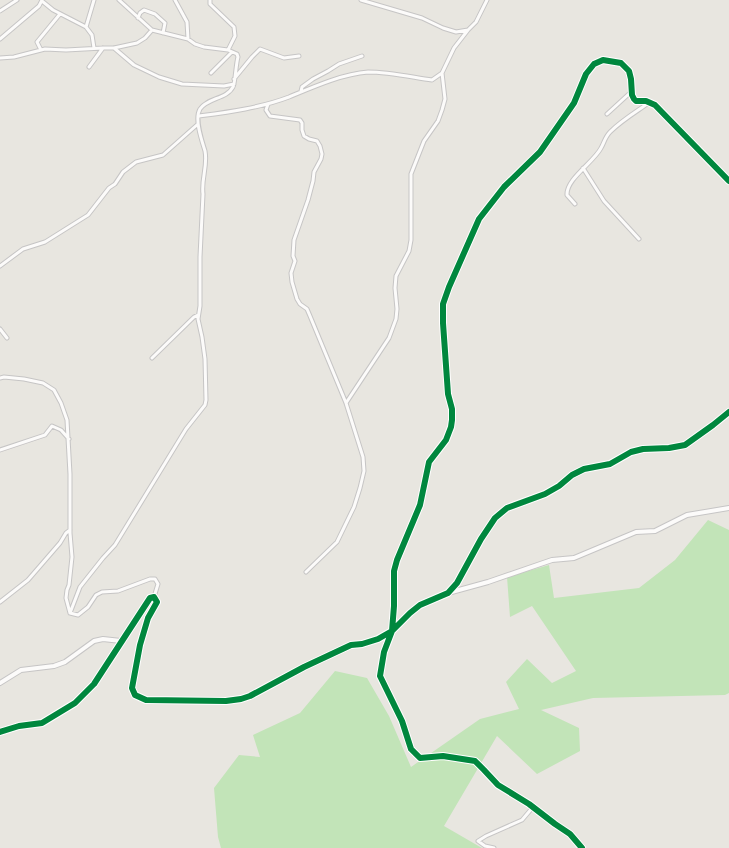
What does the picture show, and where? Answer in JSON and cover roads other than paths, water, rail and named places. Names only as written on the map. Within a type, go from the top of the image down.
[{"type":"street","points":[[0,11],[17,0]]},
{"type":"street","points":[[0,39],[39,6],[42,0],[53,10],[86,27],[92,35],[94,48]]},
{"type":"street","points":[[86,27],[94,0]]},
{"type":"street","points":[[70,613],[80,587],[115,545],[186,429],[204,405],[207,395],[205,359],[198,315],[200,306],[202,184],[206,159],[198,124],[199,112],[205,104],[228,93],[233,88],[238,57],[237,54],[228,50],[204,47],[195,44],[188,39],[152,30],[119,0]]},
{"type":"street","points":[[176,0],[187,22],[188,39]]},
{"type":"street","points":[[210,0],[210,4],[234,27],[235,36],[228,50]]},
{"type":"street","points":[[361,0],[422,18],[443,28],[456,32],[468,30]]},
{"type":"street","points":[[199,116],[268,104],[349,75],[368,72],[432,80],[442,73],[454,48],[476,22],[487,0]]},
{"type":"street","points":[[138,18],[140,13],[144,10],[155,14],[165,23],[163,33]]},
{"type":"street","points":[[41,50],[37,42],[60,14]]},
{"type":"street","points":[[0,58],[14,57],[41,50],[114,48],[137,43],[145,38],[152,30]]},
{"type":"street","points":[[89,67],[103,48]]},
{"type":"street","points":[[114,48],[134,65],[159,77],[182,84],[224,86],[234,84]]},
{"type":"street","points":[[234,79],[260,49],[284,58],[299,56]]},
{"type":"street","points":[[211,73],[232,52]]},
{"type":"street","points":[[301,91],[302,87],[313,79],[339,64],[362,56]]},
{"type":"street","points":[[582,848],[570,834],[533,807],[498,785],[475,761],[443,756],[420,758],[415,754],[402,721],[380,676],[384,652],[392,631],[394,571],[397,560],[420,505],[429,462],[446,440],[451,428],[452,410],[448,394],[443,304],[455,272],[479,219],[504,187],[540,152],[574,103],[586,74],[594,64],[603,60],[621,63],[629,71],[631,79],[631,92],[634,99],[636,101],[650,102],[665,115],[729,181]]},
{"type":"street","points":[[346,403],[388,338],[396,319],[396,276],[409,251],[412,240],[411,174],[424,140],[438,121],[442,110],[445,99],[442,73]]},
{"type":"street","points":[[607,114],[631,92]]},
{"type":"street","points":[[575,204],[567,195],[568,187],[601,149],[607,135],[622,121],[650,102]]},
{"type":"street","points":[[268,104],[266,110],[270,116],[300,120],[302,123],[304,136],[317,141],[320,146],[322,154],[321,159],[314,172],[314,181],[294,240],[293,256],[295,261],[291,273],[292,282],[296,299],[307,309],[346,403],[363,458],[364,470],[354,507],[337,542],[306,572]]},
{"type":"street","points":[[0,266],[23,249],[45,242],[88,215],[109,188],[115,184],[123,172],[136,162],[163,155],[198,124]]},
{"type":"street","points":[[583,168],[604,201],[639,239]]},
{"type":"street","points":[[152,358],[194,317],[198,315]]},
{"type":"street","points":[[0,330],[7,338]]},
{"type":"street","points":[[0,378],[4,377],[31,380],[43,383],[54,390],[62,403],[67,420],[69,439],[70,530],[72,557],[66,598],[70,613]]},
{"type":"street","points":[[448,593],[456,583],[481,539],[495,518],[507,508],[546,494],[559,486],[572,475],[584,469],[610,464],[631,452],[643,449],[669,448],[685,445],[729,412]]},
{"type":"street","points":[[0,450],[46,435],[52,426],[61,430],[69,439]]},
{"type":"street","points":[[70,613],[78,615],[88,607],[96,595],[102,592],[118,591],[150,579],[155,579],[158,584],[154,597],[157,602],[148,618],[140,645],[132,688],[135,695],[146,700],[226,701],[240,699],[250,696],[304,667],[351,645],[371,642],[392,631],[420,605],[448,593],[488,582],[552,560],[574,558],[636,532],[655,531],[687,515],[729,508]]},
{"type":"street","points":[[0,602],[28,580],[70,530]]},
{"type":"street","points":[[0,732],[19,726],[42,723],[75,703],[94,684],[147,601],[154,597]]},
{"type":"street","points":[[0,684],[21,670],[54,666],[65,662],[94,641],[103,639],[122,641]]},
{"type":"street","points":[[494,848],[485,846],[478,841],[522,820],[533,807]]}]
